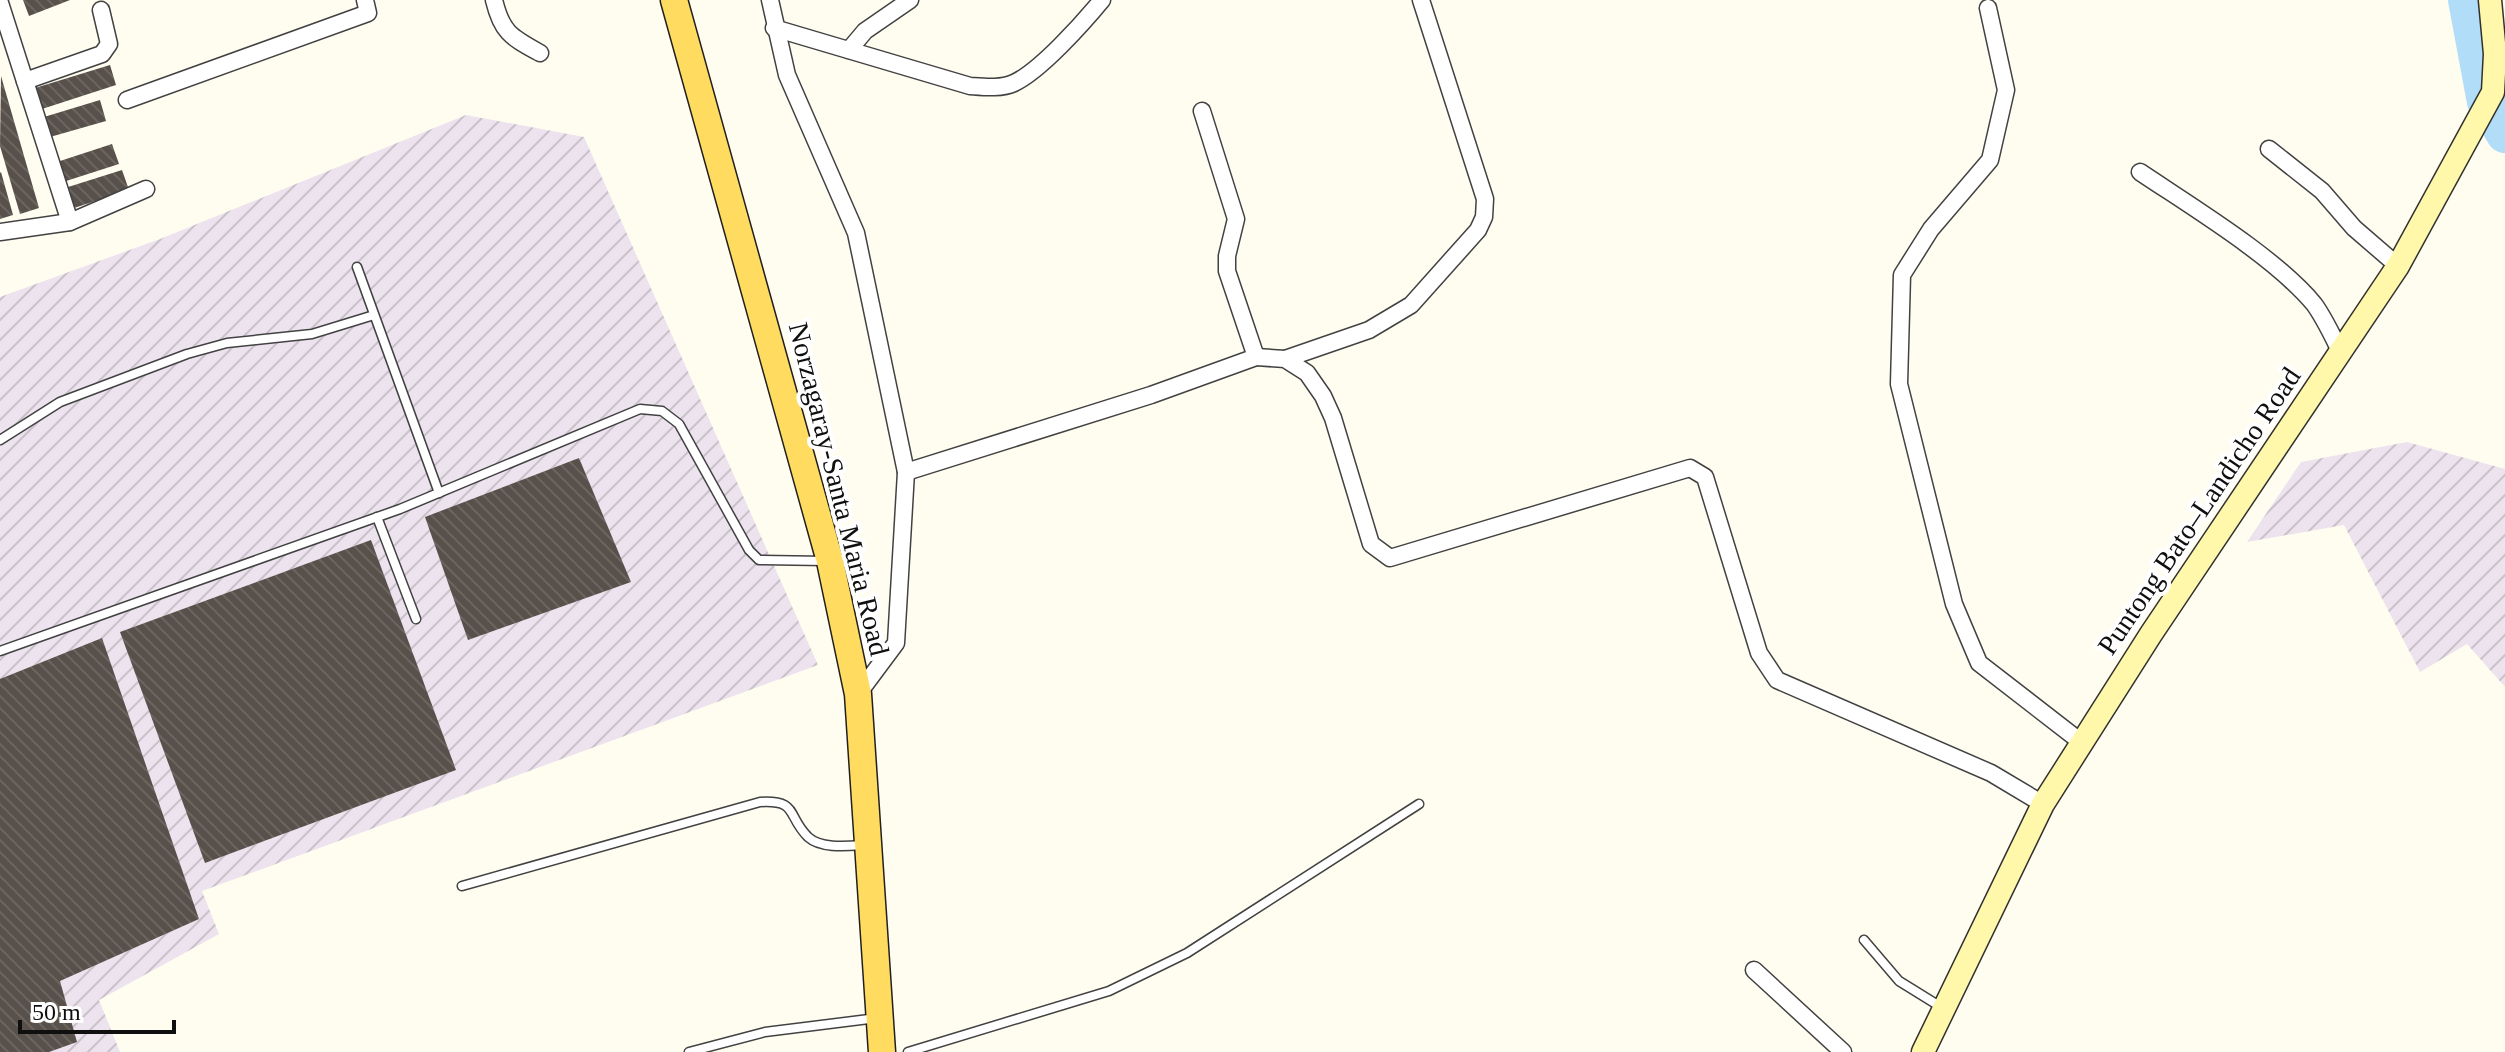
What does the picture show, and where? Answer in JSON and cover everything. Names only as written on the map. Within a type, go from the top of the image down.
[{"type":"main road","name":"Norzagaray-Santa Maria Road","points":[[674,0],[830,561],[858,694],[882,1052]]},
{"type":"main road","name":"Puntong Bato–Landicho Road","points":[[1923,1052],[2043,804],[2081,742],[2398,266],[2451,171],[2493,92],[2495,54],[2490,0]]},
{"type":"street","points":[[127,100],[368,13],[365,0]]},
{"type":"street","points":[[494,0],[500,24],[511,37],[540,53]]},
{"type":"street","points":[[770,0],[774,28],[800,110],[856,233],[906,472],[896,643],[858,694]]},
{"type":"street","points":[[849,50],[865,31],[910,0]]},
{"type":"street","points":[[774,28],[970,86],[993,88],[1015,83],[1078,29],[1102,0]]},
{"type":"street","points":[[906,472],[1151,395],[1256,357],[1285,359],[1369,330],[1411,305],[1478,230],[1484,217],[1485,199],[1421,0]]},
{"type":"street","points":[[0,3],[70,222]]},
{"type":"street","points":[[1988,8],[2006,90],[1990,160],[1931,229],[1902,275],[1899,384],[1954,604],[1979,663],[2081,742]]},
{"type":"street","points":[[25,81],[102,54],[109,44],[101,10]]},
{"type":"street","points":[[1202,111],[1236,219],[1227,271],[1256,357]]},
{"type":"street","points":[[2269,149],[2322,191],[2354,228],[2398,266]]},
{"type":"street","points":[[2140,172],[2232,235],[2302,292],[2324,320],[2341,353]]},
{"type":"street","points":[[0,232],[70,222],[146,189]]},
{"type":"street","points":[[1285,359],[1307,373],[1323,396],[1333,418],[1371,544],[1378,552],[1390,558],[1690,468],[1698,470],[1705,477],[1759,653],[1777,680],[1991,773],[2043,804]]},
{"type":"street","points":[[1754,970],[1843,1052]]},
{"type":"lane","points":[[357,267],[439,493]]},
{"type":"lane","points":[[0,440],[60,402],[187,354],[227,343],[312,334],[374,315]]},
{"type":"lane","points":[[0,651],[377,517],[640,409],[662,411],[679,424],[749,550],[759,560],[830,561]]},
{"type":"lane","points":[[377,517],[416,619]]},
{"type":"lane","points":[[462,886],[760,802],[780,801],[789,806],[806,836],[817,843],[866,845]]},
{"type":"lane","points":[[908,1052],[1109,991],[1187,953],[1419,804]]},
{"type":"lane","points":[[1864,940],[1899,981],[1943,1008]]},
{"type":"lane","points":[[689,1052],[765,1032],[880,1018]]},
{"type":"shaded area","points":[[466,115],[584,137],[818,665],[202,891],[219,934],[99,1000],[120,1052],[0,1052],[0,297],[160,239]]},
{"type":"shaded area","points":[[2407,442],[2505,469],[2505,687],[2467,644],[2420,672],[2344,525],[2247,542],[2301,462]]},
{"type":"building","points":[[23,0],[70,0],[29,16]]},
{"type":"building","points":[[110,65],[116,85],[42,109],[35,88]]},
{"type":"building","points":[[1,76],[39,208],[20,214],[0,146]]},
{"type":"building","points":[[100,100],[106,121],[50,137],[44,117]]},
{"type":"building","points":[[112,144],[119,164],[63,182],[57,162]]},
{"type":"building","points":[[122,170],[129,190],[71,209],[65,188]]},
{"type":"building","points":[[0,173],[13,215],[0,219]]},
{"type":"building","points":[[579,458],[631,582],[468,640],[425,517]]},
{"type":"building","points":[[371,540],[456,770],[205,863],[120,632]]},
{"type":"building","points":[[102,638],[199,919],[60,981],[77,1042],[49,1052],[0,1052],[0,679]]},
{"type":"waterway","points":[[2467,0],[2486,102],[2505,134]]}]
